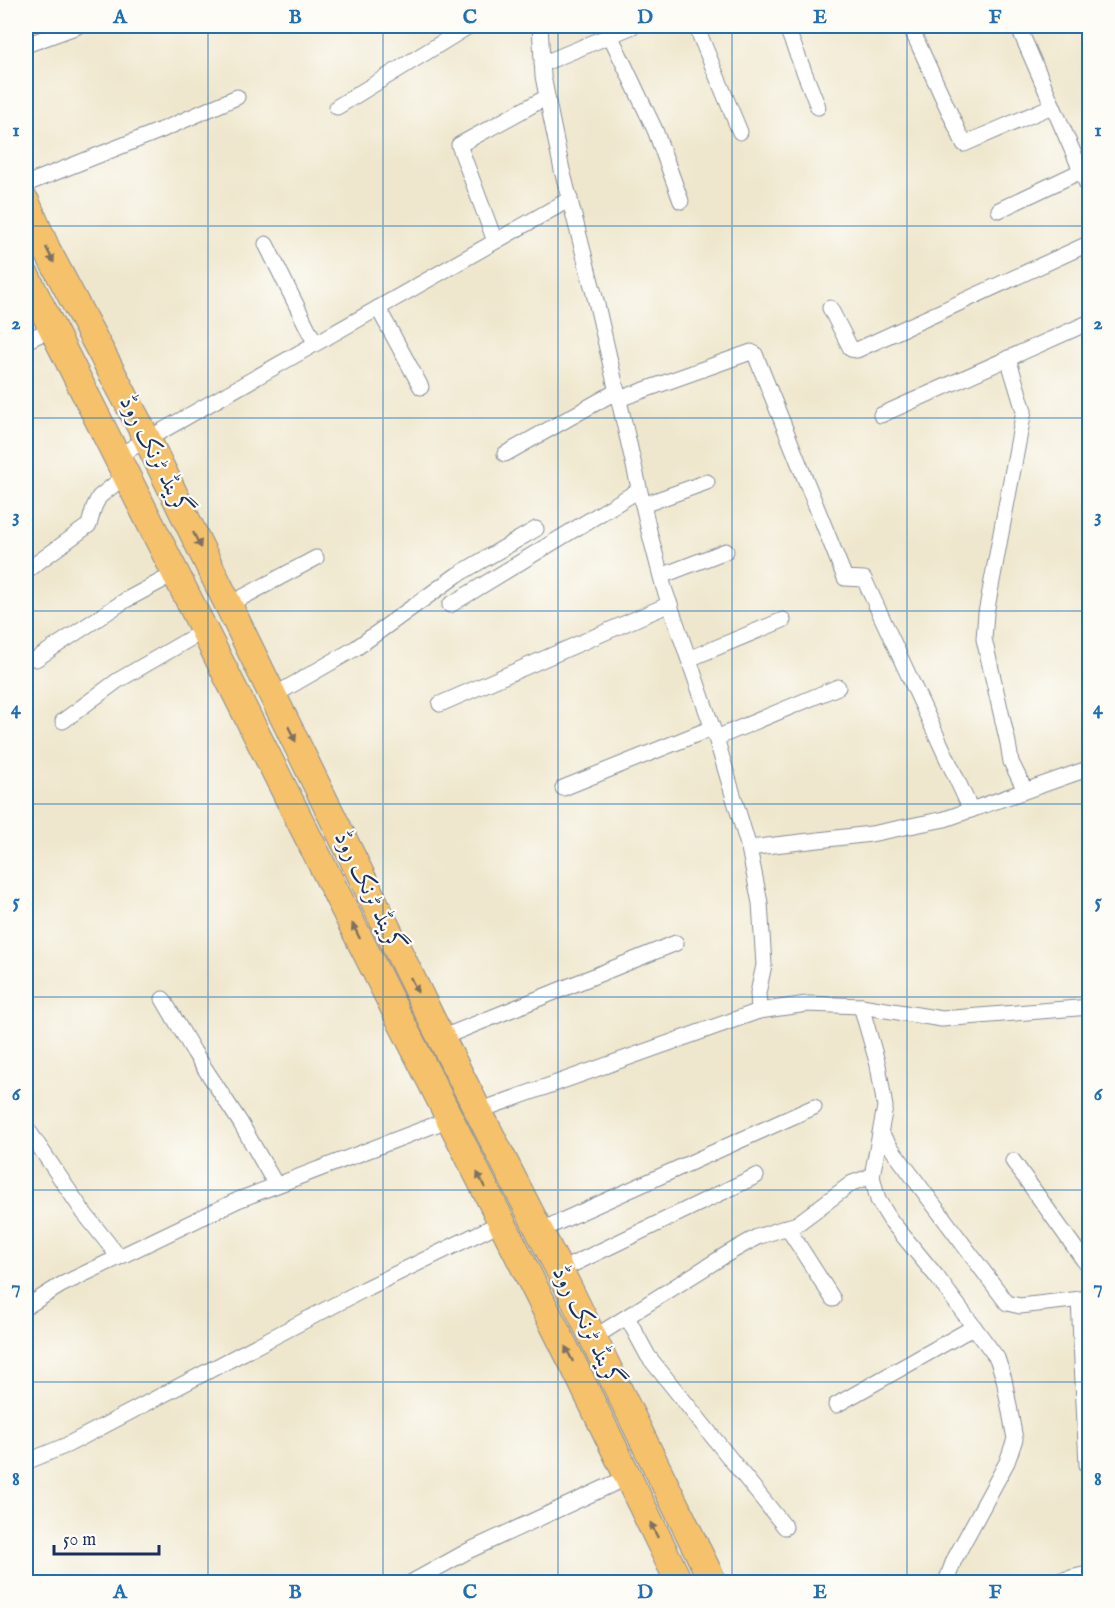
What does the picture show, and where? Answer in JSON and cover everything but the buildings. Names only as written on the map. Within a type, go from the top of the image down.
[{"type":"highway","name":"گرینڈ ٹرنک روڈ","points":[[26,202],[47,250],[147,439],[441,1038],[560,1271],[713,1582]]},
{"type":"highway","name":"گرینڈ ٹرنک روڈ","points":[[26,276],[502,1221],[679,1582]]},
{"type":"street","points":[[26,45],[78,26]]},
{"type":"street","points":[[337,107],[469,26]]},
{"type":"street","points":[[540,26],[547,97],[661,576],[714,733],[749,848],[760,903],[764,965],[758,993],[759,1011]]},
{"type":"street","points":[[542,64],[633,26]]},
{"type":"street","points":[[696,26],[740,132]]},
{"type":"street","points":[[786,26],[818,107]]},
{"type":"street","points":[[910,26],[964,144],[1052,106]]},
{"type":"street","points":[[1018,26],[1089,191]]},
{"type":"street","points":[[610,35],[655,130],[681,201]]},
{"type":"street","points":[[26,184],[237,97]]},
{"type":"street","points":[[495,241],[459,145],[547,97]]},
{"type":"street","points":[[999,210],[1081,171]]},
{"type":"street","points":[[26,571],[89,525],[99,497],[121,466],[147,439],[570,199]]},
{"type":"street","points":[[830,308],[851,349],[857,350],[1089,243]]},
{"type":"street","points":[[266,244],[315,343]]},
{"type":"street","points":[[378,308],[421,387]]},
{"type":"street","points":[[881,415],[1089,322]]},
{"type":"street","points":[[26,340],[51,329]]},
{"type":"street","points":[[505,454],[618,395],[751,352],[755,354],[845,578],[864,579],[971,810]]},
{"type":"street","points":[[1008,358],[1024,411],[986,613],[984,639],[1011,762],[1025,790]]},
{"type":"street","points":[[450,605],[641,497],[707,482]]},
{"type":"street","points":[[273,696],[356,648],[457,575],[536,529]]},
{"type":"street","points":[[661,576],[726,551]]},
{"type":"street","points":[[228,604],[316,558]]},
{"type":"street","points":[[36,659],[126,600],[176,573]]},
{"type":"street","points":[[545,660],[670,604]]},
{"type":"street","points":[[440,704],[670,604]]},
{"type":"street","points":[[688,659],[783,620]]},
{"type":"street","points":[[63,721],[117,681],[205,630]]},
{"type":"street","points":[[562,788],[838,687]]},
{"type":"street","points":[[749,848],[871,834],[945,819],[1089,768]]},
{"type":"street","points":[[441,1038],[676,943]]},
{"type":"street","points":[[163,999],[194,1052],[240,1122],[276,1185]]},
{"type":"street","points":[[478,1111],[759,1011],[807,1004],[861,1006],[942,1019],[1089,1007]]},
{"type":"street","points":[[861,1006],[878,1065],[885,1107],[872,1176],[878,1200],[891,1221],[997,1358],[1004,1379],[1015,1439],[1007,1462],[954,1560],[946,1582]]},
{"type":"street","points":[[539,1231],[814,1107]]},
{"type":"street","points":[[26,1307],[60,1285],[238,1200],[450,1119]]},
{"type":"street","points":[[26,1127],[84,1213],[119,1257]]},
{"type":"street","points":[[880,1133],[1007,1304],[1020,1306],[1084,1298],[1087,1465]]},
{"type":"street","points":[[1013,1161],[1089,1269]]},
{"type":"street","points":[[560,1271],[756,1176]]},
{"type":"street","points":[[593,1338],[757,1237],[797,1224],[852,1183],[872,1176]]},
{"type":"street","points":[[26,1462],[67,1445],[365,1289],[502,1221]]},
{"type":"street","points":[[787,1227],[833,1299]]},
{"type":"street","points":[[627,1317],[648,1356],[785,1527]]},
{"type":"street","points":[[836,1405],[974,1327]]},
{"type":"street","points":[[412,1582],[468,1551],[628,1477]]},
{"type":"street","points":[[1054,1582],[1083,1575]]}]
